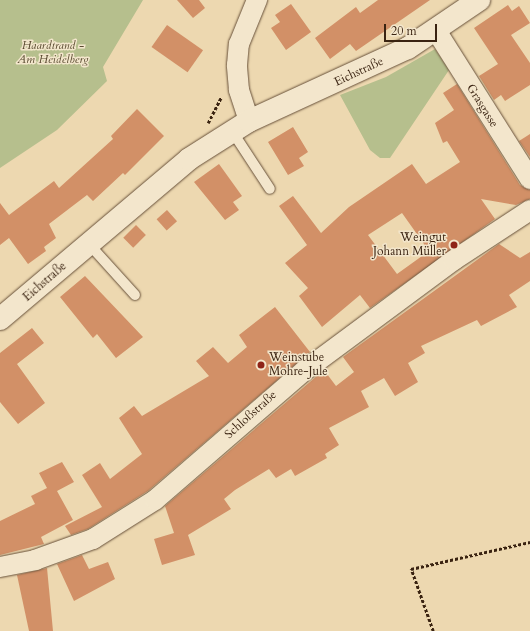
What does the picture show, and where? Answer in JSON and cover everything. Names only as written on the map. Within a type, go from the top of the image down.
[{"type":"street","points":[[240,126],[237,65],[239,44],[256,0]]},
{"type":"street","name":"Eichstraße","points":[[0,319],[160,180],[240,126],[375,65],[437,32],[479,0]]},
{"type":"street","name":"Grasgasse","points":[[437,32],[530,179]]},
{"type":"street","name":"Schloßstraße","points":[[0,567],[35,560],[93,539],[155,500],[304,371],[454,260],[530,210]]},
{"type":"lane","points":[[240,126],[270,189]]},
{"type":"lane","points":[[88,243],[135,295]]},
{"type":"path","points":[[203,131],[222,95]]},
{"type":"path","points":[[433,631],[411,569],[530,542]]},
{"type":"green space","name":"Haardtrand - Am Heidelberg","points":[[0,0],[143,0],[103,67],[107,81],[57,130],[0,168]]},
{"type":"green space","points":[[435,49],[449,70],[390,158],[380,158],[370,150],[340,95],[386,77]]},
{"type":"building","points":[[177,0],[199,0],[205,8],[193,18]]},
{"type":"building","points":[[378,0],[430,0],[356,51],[350,44],[330,59],[315,38],[356,7],[360,13]]},
{"type":"building","points":[[291,4],[311,32],[286,50],[271,28],[280,22],[275,15]]},
{"type":"building","points":[[508,5],[512,11],[519,6],[530,23],[511,35],[530,63],[530,85],[505,101],[501,95],[494,100],[479,76],[498,64],[474,28]]},
{"type":"building","points":[[167,25],[203,50],[188,72],[152,47]]},
{"type":"building","points":[[457,84],[520,185],[530,190],[530,199],[516,205],[481,199],[495,219],[370,308],[360,295],[322,327],[299,296],[308,288],[285,263],[307,245],[279,206],[293,196],[321,233],[349,207],[412,164],[426,184],[460,162],[447,141],[443,143],[435,123],[454,110],[443,93]],"holes":[[[402,213],[429,251],[397,274],[368,235]]]},
{"type":"building","points":[[137,109],[164,136],[125,175],[123,173],[93,201],[87,195],[49,224],[56,238],[44,247],[46,251],[28,264],[9,238],[0,245],[0,203],[9,215],[54,181],[59,188],[113,139],[111,136]]},
{"type":"building","points":[[293,127],[308,152],[299,158],[304,166],[288,175],[268,142]]},
{"type":"building","points":[[530,134],[530,157],[519,141]]},
{"type":"building","points":[[219,164],[242,196],[233,202],[239,210],[225,220],[194,182]]},
{"type":"building","points":[[167,210],[177,221],[167,231],[157,219]]},
{"type":"building","points":[[136,225],[146,235],[133,248],[123,238]]},
{"type":"building","points":[[499,244],[520,258],[530,252],[530,281],[509,295],[517,307],[481,326],[477,320],[421,346],[425,353],[408,363],[418,382],[395,396],[384,378],[361,391],[369,407],[329,428],[339,445],[325,454],[327,458],[295,476],[291,469],[276,478],[269,469],[235,490],[224,499],[231,509],[188,535],[195,555],[162,565],[154,539],[174,533],[165,506],[324,370],[336,386],[354,372],[343,357]]},
{"type":"building","points":[[85,276],[143,337],[116,358],[97,334],[93,338],[60,297]]},
{"type":"building","points":[[275,307],[310,352],[148,491],[88,529],[71,535],[65,526],[102,507],[82,475],[100,463],[110,479],[142,454],[119,418],[134,406],[142,416],[209,376],[196,361],[213,347],[228,363],[247,347],[239,335]]},
{"type":"building","points":[[32,328],[44,343],[17,364],[45,403],[18,424],[0,402],[0,353]]},
{"type":"building","points":[[62,462],[74,482],[57,491],[73,520],[41,537],[44,544],[0,555],[0,521],[35,504],[31,496],[47,488],[39,473]]},
{"type":"building","points":[[82,555],[89,569],[108,562],[115,579],[74,601],[57,564]]},
{"type":"building","points":[[47,568],[53,631],[29,631],[17,575]]},
{"type":"place","name":"Weingut Johann Müller","points":[[454,245]]},
{"type":"place","name":"Weinstube Mohre-Jule","points":[[261,365]]}]
